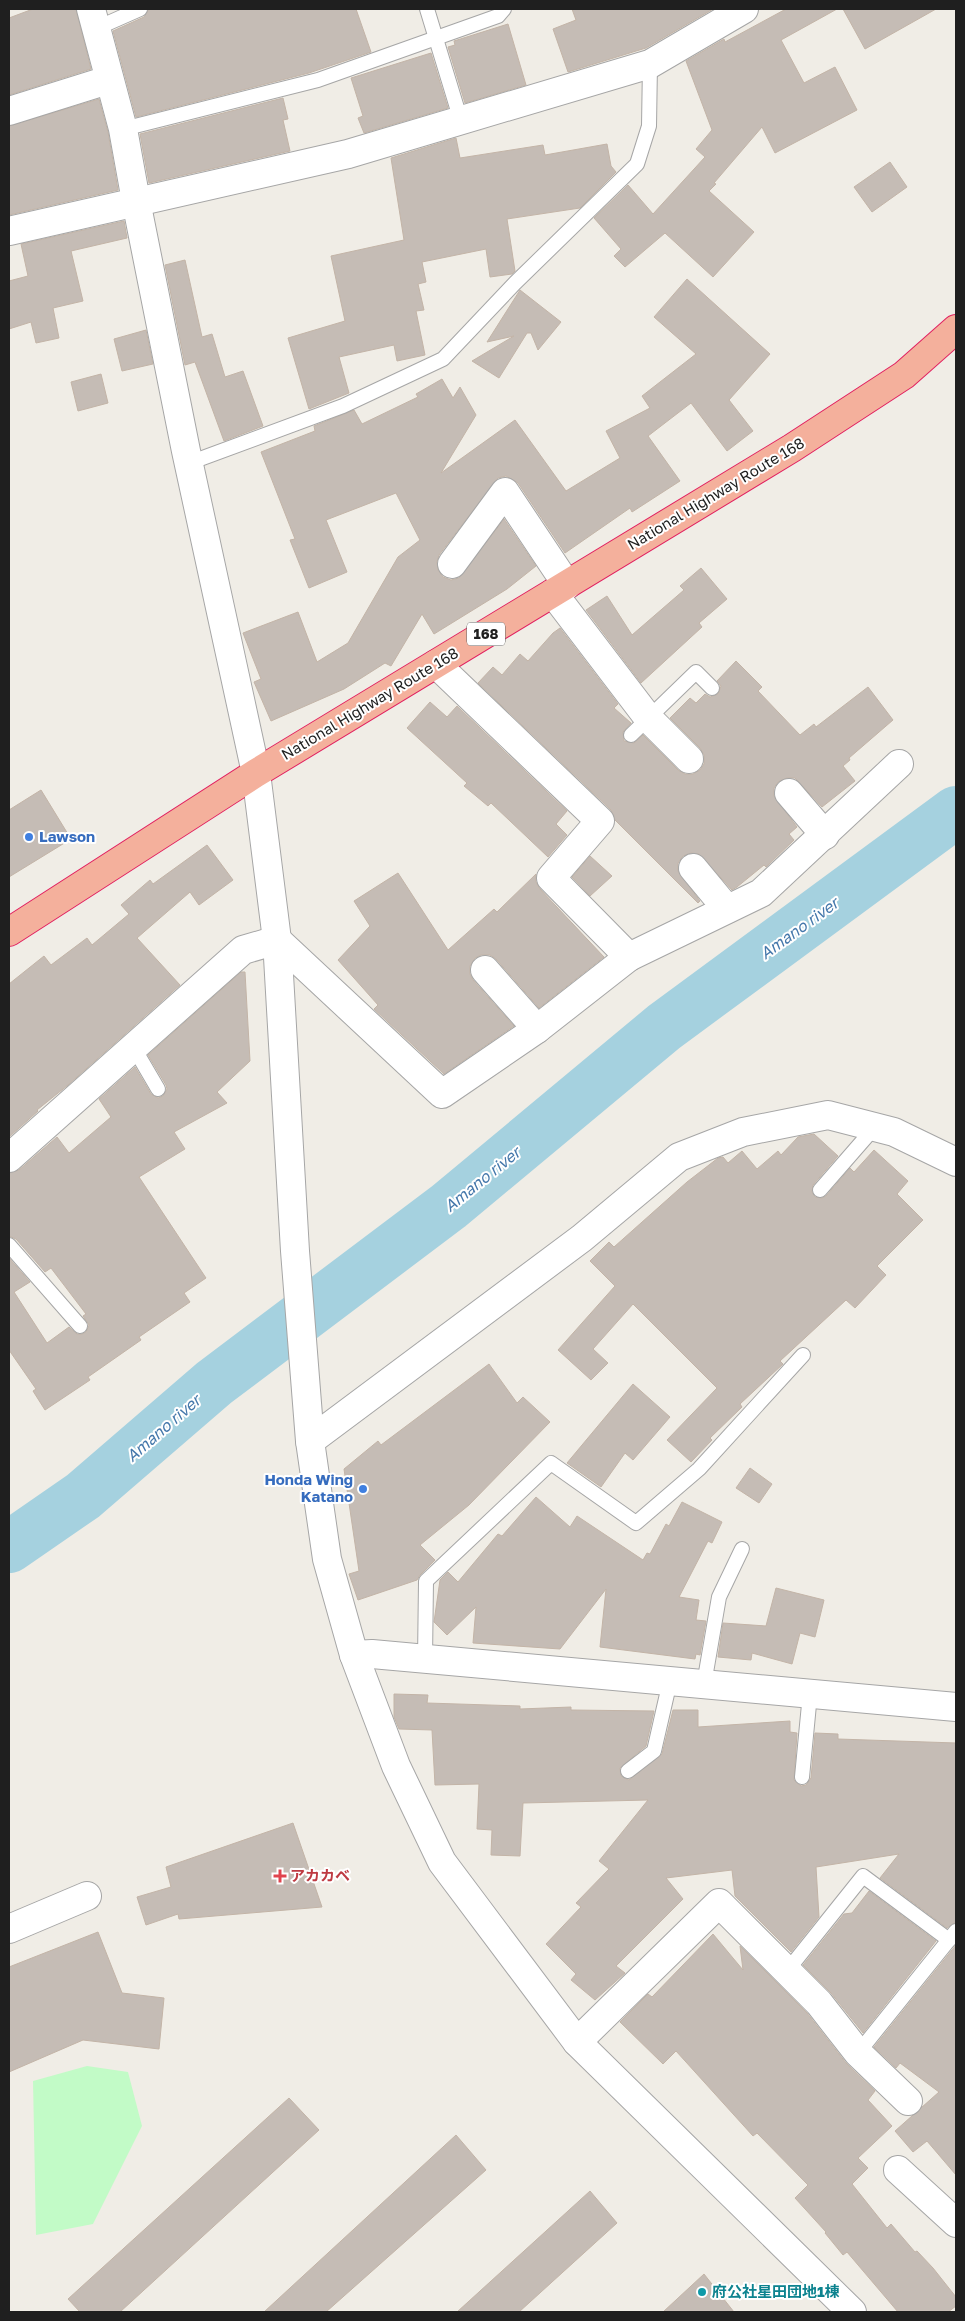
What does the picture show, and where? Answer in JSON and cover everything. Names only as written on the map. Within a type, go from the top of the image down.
[{"type":"highway","name":"National Highway Route 168","points":[[9,932],[256,774],[792,448],[904,374],[956,329]]},
{"type":"street","points":[[9,231],[348,154],[650,64],[744,9]]},
{"type":"street","points":[[94,18],[108,80],[123,129],[189,463],[256,774],[277,940],[295,1251],[309,1431],[327,1560],[354,1655],[396,1766],[442,1862],[577,2042],[852,2312]]},
{"type":"street","points":[[9,111],[108,80]]},
{"type":"street","points":[[452,564],[505,492],[640,727],[688,759]]},
{"type":"street","points":[[436,664],[600,821],[551,878],[629,957]]},
{"type":"street","points":[[277,940],[442,1094],[536,1029],[629,957],[761,893],[899,764]]},
{"type":"street","points":[[789,793],[825,835]]},
{"type":"street","points":[[693,868],[727,908]]},
{"type":"street","points":[[9,1158],[243,950],[277,940]]},
{"type":"street","points":[[485,970],[536,1029]]},
{"type":"street","points":[[309,1431],[582,1238],[679,1158],[743,1132],[828,1115],[894,1132],[956,1162]]},
{"type":"street","points":[[354,1655],[425,1659],[956,1707]]},
{"type":"street","points":[[9,1928],[87,1896]]},
{"type":"street","points":[[577,2042],[719,1903],[819,2003],[858,2053],[908,2100]]},
{"type":"street","points":[[898,2170],[956,2223]]},
{"type":"lane","points":[[94,18],[140,9]]},
{"type":"lane","points":[[427,9],[460,121]]},
{"type":"lane","points":[[123,129],[318,80],[498,16],[504,9]]},
{"type":"lane","points":[[189,463],[343,406],[443,359],[516,283],[637,164],[650,126],[650,64]]},
{"type":"lane","points":[[640,727],[696,672],[712,688]]},
{"type":"lane","points":[[134,1048],[158,1089]]},
{"type":"lane","points":[[820,1190],[874,1128]]},
{"type":"lane","points":[[9,1245],[80,1326]]},
{"type":"lane","points":[[425,1659],[426,1580],[551,1463],[636,1523],[699,1469],[803,1355]]},
{"type":"lane","points":[[704,1684],[719,1597],[742,1549]]},
{"type":"lane","points":[[628,1771],[654,1751],[670,1681]]},
{"type":"lane","points":[[802,1777],[810,1694]]},
{"type":"lane","points":[[787,1971],[863,1876],[953,1936],[858,2053]]},
{"type":"green space","points":[[87,2066],[128,2072],[142,2126],[93,2224],[36,2235],[33,2081]]},
{"type":"building","points":[[33,9],[76,9],[91,69],[9,95],[9,18]]},
{"type":"building","points":[[149,9],[356,9],[371,52],[309,73],[136,117],[113,31],[144,17]]},
{"type":"building","points":[[572,9],[713,9],[646,48],[568,72],[553,29],[576,20]]},
{"type":"building","points":[[786,9],[837,9],[781,40],[804,83],[835,67],[857,110],[775,153],[762,127],[709,191],[754,232],[713,277],[665,233],[625,267],[614,256],[621,249],[594,218],[628,185],[653,214],[705,157],[696,149],[712,130],[686,61],[724,39],[725,42]]},
{"type":"building","points":[[843,9],[936,9],[865,49]]},
{"type":"building","points":[[508,24],[526,85],[465,103],[448,47],[455,45],[454,41]]},
{"type":"building","points":[[431,53],[448,108],[364,133],[358,118],[363,116],[351,78]]},
{"type":"building","points":[[283,98],[288,119],[283,120],[290,151],[149,183],[140,134]]},
{"type":"building","points":[[99,99],[108,132],[118,190],[9,215],[9,126]]},
{"type":"building","points":[[456,138],[460,158],[543,145],[545,155],[607,144],[611,166],[616,172],[580,208],[507,219],[515,271],[512,274],[490,277],[486,249],[422,262],[426,282],[418,284],[424,310],[416,311],[425,355],[397,361],[394,345],[339,357],[349,393],[309,409],[288,338],[345,321],[331,256],[404,240],[391,158]]},
{"type":"building","points":[[890,162],[907,187],[872,212],[854,187]]},
{"type":"building","points":[[124,221],[127,238],[71,251],[83,301],[53,308],[59,338],[36,343],[31,322],[9,329],[9,281],[28,276],[21,244]]},
{"type":"building","points":[[185,260],[202,337],[212,334],[225,377],[243,371],[263,426],[224,441],[195,362],[185,365],[165,265]]},
{"type":"building","points":[[687,279],[770,354],[729,400],[753,431],[727,451],[691,403],[648,436],[680,481],[632,512],[630,508],[565,553],[518,483],[506,476],[498,478],[439,555],[437,562],[438,570],[443,577],[451,580],[459,578],[504,519],[536,566],[507,589],[434,634],[422,614],[391,666],[385,663],[344,689],[271,721],[254,682],[261,679],[243,633],[298,612],[317,662],[348,643],[398,557],[420,540],[396,493],[326,520],[347,572],[309,588],[290,540],[295,539],[261,452],[315,431],[314,426],[354,410],[362,424],[418,397],[416,394],[442,379],[453,398],[460,387],[476,415],[441,473],[515,420],[566,491],[620,458],[606,431],[650,408],[642,396],[696,354],[654,317]]},
{"type":"building","points":[[520,290],[561,322],[538,350],[531,333],[527,333],[499,378],[472,361],[514,336],[487,342]]},
{"type":"building","points":[[146,330],[153,364],[122,371],[114,339]]},
{"type":"building","points":[[101,374],[108,403],[78,411],[71,382]]},
{"type":"building","points":[[701,568],[727,599],[699,623],[702,627],[641,683],[586,610],[607,596],[632,635],[684,590],[680,586]]},
{"type":"building","points":[[560,628],[618,704],[614,708],[631,723],[623,732],[624,741],[634,743],[643,735],[678,770],[685,774],[693,774],[700,770],[704,764],[704,755],[700,748],[670,718],[690,698],[696,703],[705,694],[710,697],[718,694],[721,686],[717,681],[736,661],[762,687],[758,691],[800,735],[814,724],[816,727],[868,687],[893,720],[849,758],[850,760],[843,766],[855,781],[822,807],[795,778],[787,778],[778,782],[774,788],[774,796],[797,827],[789,834],[794,840],[766,867],[764,865],[737,887],[732,890],[699,854],[691,853],[683,856],[678,863],[678,871],[700,901],[698,903],[615,820],[611,810],[478,683],[493,667],[502,675],[520,654],[528,661],[553,633]]},
{"type":"building","points":[[430,702],[447,717],[457,706],[567,811],[556,824],[567,835],[548,857],[491,803],[488,806],[464,786],[467,783],[407,728]]},
{"type":"building","points":[[41,790],[71,839],[9,877],[9,810]]},
{"type":"building","points":[[207,845],[233,880],[199,905],[190,892],[137,938],[180,985],[68,1085],[37,1110],[9,1137],[9,984],[44,956],[51,965],[87,938],[92,945],[129,914],[121,905],[150,880],[153,884]]},
{"type":"building","points":[[590,856],[612,876],[590,896],[572,877]]},
{"type":"building","points":[[398,873],[448,950],[494,909],[497,912],[536,874],[536,882],[540,889],[604,957],[539,1008],[496,959],[490,955],[481,955],[475,958],[470,966],[470,974],[473,980],[514,1026],[444,1074],[374,1009],[378,1005],[338,960],[370,926],[354,901]]},
{"type":"building","points":[[241,972],[245,972],[250,1061],[217,1092],[227,1103],[174,1132],[185,1149],[139,1177],[206,1278],[184,1293],[190,1302],[139,1337],[141,1340],[88,1377],[90,1380],[45,1410],[33,1391],[36,1389],[9,1350],[9,1258],[30,1282],[14,1292],[47,1343],[69,1327],[77,1334],[82,1334],[86,1332],[89,1325],[83,1316],[86,1314],[51,1268],[45,1272],[16,1239],[9,1236],[9,1173],[19,1170],[57,1137],[69,1153],[111,1117],[99,1099],[135,1067],[151,1094],[158,1098],[163,1096],[167,1089],[166,1085],[148,1055]]},
{"type":"building","points":[[814,1134],[838,1156],[813,1185],[812,1192],[815,1197],[822,1198],[826,1196],[850,1168],[854,1172],[874,1150],[908,1181],[897,1194],[923,1220],[877,1266],[886,1275],[855,1308],[846,1300],[780,1361],[783,1364],[740,1404],[742,1407],[710,1438],[712,1440],[691,1462],[667,1440],[717,1388],[633,1304],[593,1349],[608,1363],[591,1380],[558,1350],[615,1286],[590,1261],[609,1242],[614,1247],[687,1182],[718,1158],[723,1157],[728,1163],[742,1151],[757,1169],[778,1151],[781,1155],[798,1137]]},
{"type":"building","points":[[489,1364],[517,1403],[523,1397],[550,1422],[469,1505],[420,1545],[435,1560],[417,1580],[358,1600],[349,1574],[359,1571],[344,1469],[378,1441],[381,1445]]},
{"type":"building","points":[[633,1384],[670,1417],[633,1460],[625,1453],[601,1487],[567,1463]]},
{"type":"building","points":[[750,1468],[772,1484],[759,1503],[736,1488]]},
{"type":"building","points":[[536,1497],[570,1527],[577,1516],[643,1560],[647,1553],[650,1554],[666,1524],[669,1526],[682,1502],[722,1522],[712,1543],[708,1541],[679,1597],[699,1600],[696,1620],[706,1621],[700,1655],[696,1654],[695,1659],[600,1647],[606,1589],[560,1649],[473,1643],[476,1607],[447,1635],[434,1622],[440,1580],[448,1572],[458,1582],[498,1534],[502,1536]]},
{"type":"building","points":[[776,1588],[824,1600],[815,1637],[800,1633],[792,1664],[752,1653],[751,1660],[718,1657],[723,1623],[766,1626]]},
{"type":"building","points":[[394,1694],[428,1695],[427,1703],[520,1706],[520,1709],[571,1707],[571,1710],[654,1711],[646,1746],[620,1768],[621,1776],[629,1780],[662,1754],[673,1710],[698,1710],[698,1727],[790,1721],[790,1732],[797,1733],[794,1780],[801,1786],[806,1785],[811,1778],[815,1733],[838,1734],[838,1739],[956,1743],[956,1922],[947,1928],[880,1878],[899,1854],[816,1867],[819,1917],[791,1952],[735,1896],[732,1870],[666,1878],[683,1899],[616,1966],[625,1973],[595,2000],[571,1980],[576,1974],[546,1944],[581,1907],[576,1903],[609,1869],[599,1861],[648,1800],[523,1803],[520,1856],[491,1855],[492,1830],[477,1829],[479,1784],[435,1785],[432,1730],[399,1729],[394,1717]]},
{"type":"building","points":[[293,1823],[322,1907],[179,1919],[178,1914],[146,1925],[137,1897],[171,1887],[166,1867]]},
{"type":"building","points":[[869,1891],[936,1941],[863,2033],[831,1993],[803,1965],[844,1914],[852,1913]]},
{"type":"building","points":[[98,1932],[122,1993],[164,1998],[159,2049],[83,2040],[9,2072],[9,1967]]},
{"type":"building","points":[[713,1934],[743,1970],[740,1946],[807,2013],[846,2063],[875,2091],[868,2100],[892,2126],[858,2158],[868,2168],[852,2184],[887,2228],[891,2224],[915,2252],[917,2251],[933,2268],[956,2297],[956,2306],[948,2312],[898,2312],[847,2252],[843,2255],[826,2232],[795,2198],[808,2185],[757,2133],[753,2136],[676,2051],[663,2064],[620,2022],[648,1994],[652,1997]]},
{"type":"building","points":[[956,1945],[956,2175],[927,2141],[913,2152],[895,2131],[939,2092],[900,2063],[896,2068],[874,2047]]},
{"type":"building","points":[[289,2098],[319,2130],[120,2312],[80,2312],[68,2299]]},
{"type":"building","points":[[456,2135],[486,2170],[326,2312],[264,2312]]},
{"type":"building","points":[[590,2191],[617,2223],[519,2312],[457,2312]]},
{"type":"building","name":"府公社星田団地1棟","points":[[704,2274],[734,2312],[663,2312]]},
{"type":"waterway","name":"Amano river","points":[[9,1547],[83,1496],[214,1383],[449,1206],[664,1027],[956,812]]},
{"type":"place","name":"Lawson","points":[[29,837]]},
{"type":"place","name":"Honda Wing Katano","points":[[363,1489]]},
{"type":"place","name":"アカカベ","points":[[280,1876]]},
{"type":"place","name":"府公社星田団地1棟","points":[[702,2292]]}]
